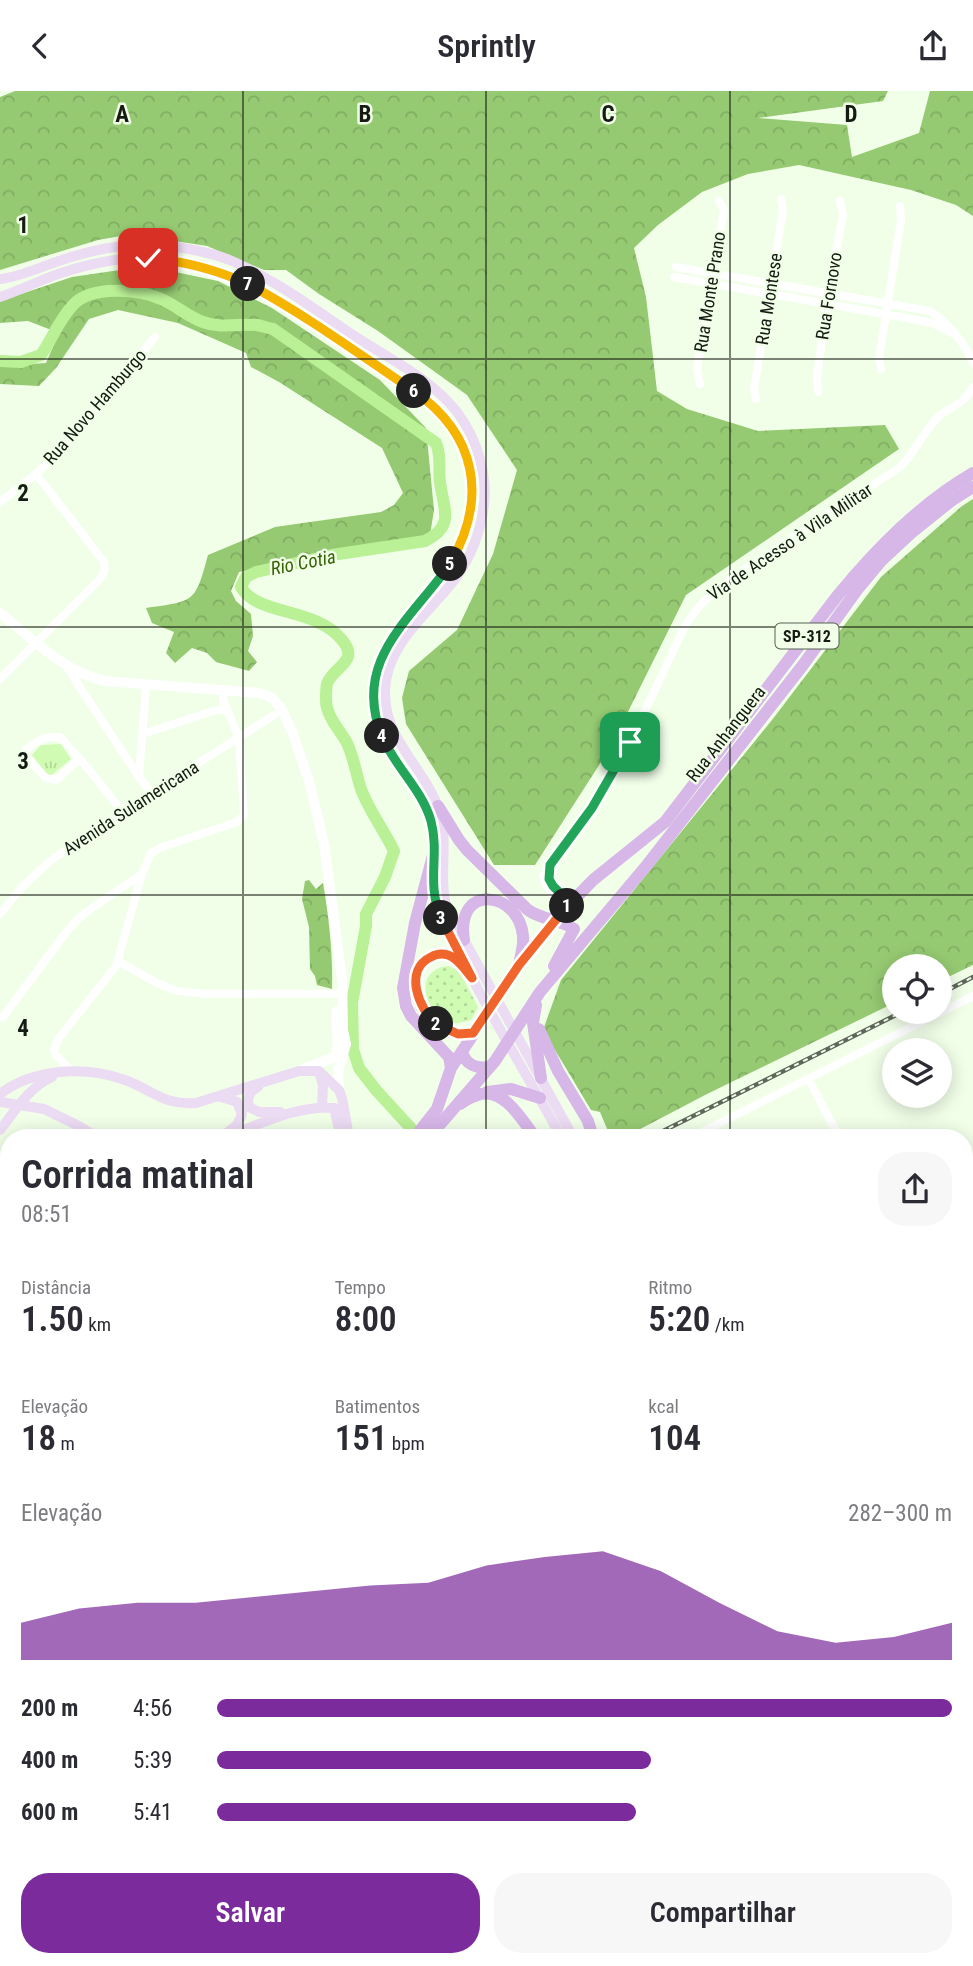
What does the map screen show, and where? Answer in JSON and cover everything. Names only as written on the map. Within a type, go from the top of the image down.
[{"type":"main road","points":[[0,279],[74,255],[110,247],[142,244],[204,252],[230,260],[281,286],[429,385],[458,413],[483,465],[484,509],[480,528],[475,545],[457,576],[404,639],[392,658],[385,690],[387,712],[393,730],[467,850],[536,916],[573,929]]},
{"type":"main road","points":[[0,297],[61,273],[124,260],[148,258],[223,272],[276,299],[418,394],[447,421],[463,448],[470,468],[472,505],[468,526],[462,544],[450,564],[435,586],[392,636],[382,655],[375,674],[375,716],[390,754],[425,806],[430,818],[435,848],[433,888],[436,905],[472,978],[568,1129]]},
{"type":"main road","name":"Rua Anhanguera","points":[[473,1033],[519,965],[568,905],[602,872],[665,822],[865,562],[921,510],[973,473]]},
{"type":"main road","name":"Rua Anhanguera","points":[[528,1016],[540,992],[647,865],[882,560],[929,517],[973,487]]},
{"type":"main road","points":[[438,806],[444,839],[442,881],[447,909],[543,1093],[558,1129]]},
{"type":"main road","points":[[435,848],[415,923],[403,988],[411,1016],[449,1057],[451,1069]]},
{"type":"main road","points":[[464,940],[463,919],[474,903],[482,899],[501,902],[513,912],[522,929],[523,944],[519,965]]},
{"type":"main road","points":[[540,992],[573,929],[568,905]]},
{"type":"main road","points":[[472,978],[454,958],[447,954],[434,955],[427,959],[417,973],[416,991],[425,1013],[433,1022],[450,1032],[473,1033]]},
{"type":"main road","points":[[528,1016],[543,1093]]},
{"type":"main road","points":[[528,1016],[590,1129]]},
{"type":"main road","name":"SP-312","points":[[425,1129],[453,1107],[490,1067],[528,1016]]},
{"type":"main road","name":"SP-312","points":[[432,1129],[451,1069],[473,1033]]},
{"type":"main road","points":[[462,1051],[466,1061],[473,1066],[490,1067]]},
{"type":"main road","points":[[0,1094],[20,1081],[40,1075],[68,1072],[124,1079],[176,1104],[196,1103],[299,1071],[319,1071],[339,1090],[348,1129]]},
{"type":"main road","points":[[319,1071],[323,1085],[322,1103]]},
{"type":"main road","points":[[1,1129],[30,1090],[39,1083],[68,1072]]},
{"type":"main road","points":[[276,1078],[249,1093],[249,1107],[259,1112],[286,1114]]},
{"type":"main road","points":[[453,1107],[483,1093],[511,1089],[543,1093]]},
{"type":"main road","points":[[246,1129],[322,1103],[339,1090]]},
{"type":"main road","points":[[483,1093],[494,1095],[511,1106],[530,1129]]},
{"type":"main road","points":[[218,1096],[237,1102],[242,1114],[233,1129]]},
{"type":"main road","points":[[0,1102],[33,1106],[56,1114],[81,1129]]},
{"type":"main road","points":[[322,1103],[334,1108],[339,1129]]},
{"type":"street","name":"Rua Montese","points":[[757,399],[754,389],[783,210],[781,199]]},
{"type":"street","name":"Rua Monte Prano","points":[[700,384],[697,368],[724,209],[719,201]]},
{"type":"street","name":"Rua Fornovo","points":[[818,392],[817,377],[842,215],[840,201]]},
{"type":"street","points":[[881,369],[879,358],[901,220],[900,206]]},
{"type":"street","points":[[676,267],[714,273],[770,289]]},
{"type":"street","points":[[674,277],[930,311],[946,322],[966,347],[973,363]]},
{"type":"street","points":[[828,298],[932,323],[955,334]]},
{"type":"street","name":"Rua Novo Hamburgo","points":[[0,502],[36,474],[83,424],[155,337]]},
{"type":"street","name":"Via de Acesso à Vila Militar","points":[[568,905],[549,879],[550,865],[592,808],[608,781],[630,742],[685,626],[702,601],[790,539],[899,468],[911,456],[935,420],[964,401],[973,387]]},
{"type":"street","points":[[0,678],[101,578],[105,570],[104,562],[36,474]]},
{"type":"street","points":[[0,613],[66,666],[88,677],[146,685],[258,693],[273,699],[281,708],[309,781],[326,853],[340,957],[345,1044],[338,1071],[339,1090]]},
{"type":"street","points":[[66,666],[152,794]]},
{"type":"street","points":[[139,777],[146,685]]},
{"type":"street","points":[[68,1072],[55,1054],[54,1046],[112,973],[118,961],[149,855],[156,849],[237,822],[244,815],[239,738],[223,700],[223,690]]},
{"type":"street","points":[[143,734],[227,709]]},
{"type":"street","name":"Avenida Sulamericana","points":[[0,913],[50,861],[274,715]]},
{"type":"street","points":[[79,758],[57,780],[51,781],[24,752],[46,738],[60,737],[79,758],[122,812]]},
{"type":"street","points":[[2,1018],[79,918],[142,874]]},
{"type":"street","points":[[118,961],[177,991],[342,994]]},
{"type":"street","points":[[299,1071],[335,1057],[338,1050],[337,1005],[342,994]]},
{"type":"street","points":[[708,1129],[973,996]]},
{"type":"street","points":[[809,1080],[835,1129]]},
{"type":"green space","points":[[15,91],[888,91],[883,101],[758,118],[847,125],[852,157],[919,133],[930,91],[973,91],[973,216],[956,205],[911,190],[799,165],[748,174],[702,192],[658,225],[634,248],[646,297],[657,391],[687,409],[758,431],[885,425],[899,449],[686,595],[610,748],[535,865],[494,865],[406,724],[402,698],[409,671],[457,630],[493,554],[517,470],[467,395],[286,270],[264,270],[207,246],[121,236],[98,240],[0,270],[0,97]]},
{"type":"green space","points":[[147,266],[218,281],[272,308],[380,380],[426,428],[434,510],[430,535],[239,572],[231,591],[236,601],[251,614],[253,636],[248,651],[257,662],[249,671],[216,662],[207,653],[192,648],[175,663],[166,653],[174,632],[152,623],[146,608],[175,604],[190,597],[200,583],[208,555],[275,527],[381,512],[394,505],[403,493],[382,448],[251,367],[246,353],[178,323],[118,310],[89,319],[56,368],[39,386],[0,384],[0,366],[46,363],[59,333],[28,321],[0,323],[0,301],[72,277]]},
{"type":"green space","points":[[973,499],[973,965],[952,975],[952,954],[882,954],[882,1009],[640,1129],[607,1129],[600,1112],[591,1110],[543,1030],[561,980],[772,720],[881,577]]},
{"type":"green space","points":[[61,744],[71,759],[49,777],[32,755],[41,745]]},
{"type":"green space","points":[[309,880],[316,889],[323,883],[330,936],[332,989],[317,985],[310,969],[309,927],[302,899],[305,881]]},
{"type":"green space","points":[[448,966],[459,971],[478,1007],[471,1020],[456,1023],[444,1020],[430,1005],[426,995],[429,976]]},
{"type":"waterway","name":"Rio Cotia","points":[[0,361],[21,362],[41,355],[63,317],[73,305],[91,294],[116,291],[140,293],[161,299],[210,324],[257,325],[273,329],[436,443],[445,516],[441,529],[435,535],[425,541],[332,555],[256,572],[246,577],[241,587],[260,603],[303,616],[331,629],[347,648],[347,659],[327,684],[327,706],[349,749],[364,797],[394,851],[385,877],[366,914],[352,1003],[353,1049],[359,1068],[412,1129]]},
{"type":"railway","points":[[952,988],[973,977]]},
{"type":"railway","points":[[667,1129],[882,1022]]},
{"type":"route","points":[[148,258],[171,260],[223,272],[276,299],[418,394],[447,421],[463,448],[470,468],[472,505],[462,544],[435,586],[392,636],[375,674],[374,694],[375,716],[385,744],[430,818],[435,848],[433,888],[436,905],[472,978],[460,963],[447,954],[434,955],[421,965],[416,982],[419,1001],[425,1013],[443,1029],[458,1034],[473,1033],[519,965],[570,903],[549,879],[550,865],[592,808],[630,742]]}]
